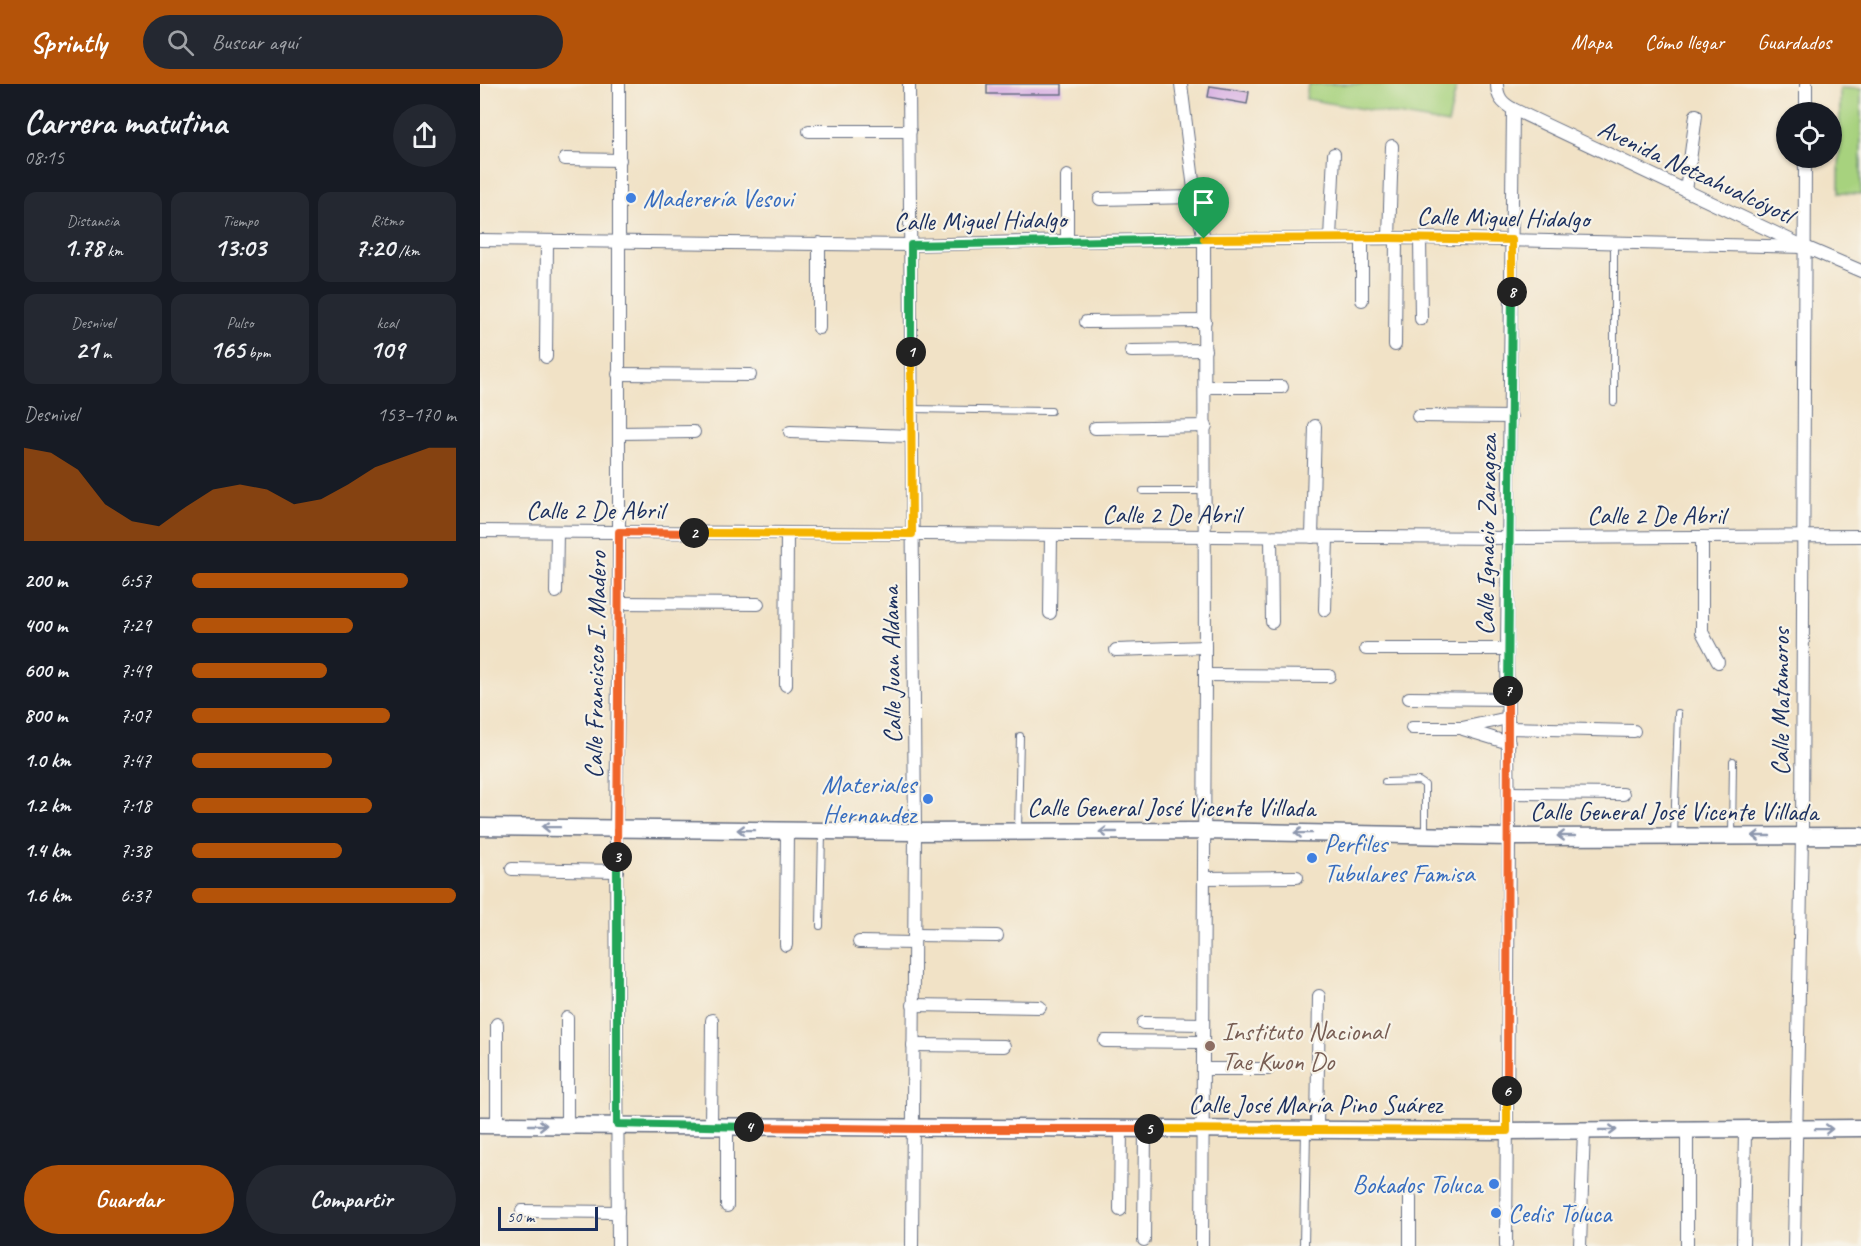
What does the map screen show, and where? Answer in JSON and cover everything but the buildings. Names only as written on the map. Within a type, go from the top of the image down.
[{"type":"main road","name":"Calle General José Vicente Villada","points":[[480,826],[915,832],[1205,831],[1509,837],[1861,836]]},
{"type":"main road","name":"Calle José María Pino Suárez","points":[[488,1125],[1507,1131],[1861,1128]]},
{"type":"street","name":"Calle Francisco I. Madero","points":[[618,1246],[616,828],[620,84]]},
{"type":"street","name":"Calle Juan Aldama","points":[[909,84],[915,832],[912,1246]]},
{"type":"street","points":[[1181,84],[1195,197],[1204,239],[1206,426],[1202,1246]]},
{"type":"street","points":[[1497,84],[1498,96],[1505,105],[1513,109]]},
{"type":"street","points":[[1806,84],[1806,102]]},
{"type":"street","name":"Avenida Netzahualcóyotl","points":[[1513,109],[1805,247],[1861,271]]},
{"type":"street","name":"Calle Ignacio Zaragoza","points":[[1506,1246],[1509,837],[1507,649],[1513,109]]},
{"type":"street","points":[[1686,191],[1696,115]]},
{"type":"street","points":[[809,131],[910,131]]},
{"type":"street","points":[[1392,146],[1395,345]]},
{"type":"street","points":[[1330,238],[1334,154]]},
{"type":"street","points":[[565,159],[620,160]]},
{"type":"street","name":"Calle Matamoros","points":[[1794,1246],[1802,836],[1805,168]]},
{"type":"street","points":[[1067,176],[1067,241]]},
{"type":"street","points":[[1100,199],[1195,197]]},
{"type":"street","points":[[1362,238],[1362,300]]},
{"type":"street","points":[[1420,238],[1421,319]]},
{"type":"street","name":"Calle Miguel Hidalgo","points":[[480,240],[911,245],[1204,239],[1420,238],[1805,247]]},
{"type":"street","points":[[546,357],[547,241]]},
{"type":"street","points":[[819,243],[819,328]]},
{"type":"street","points":[[1086,322],[1205,321]]},
{"type":"street","points":[[1131,351],[1205,350]]},
{"type":"street","points":[[618,374],[750,375]]},
{"type":"street","points":[[1206,387],[1282,387]]},
{"type":"street","points":[[1418,416],[1511,417]]},
{"type":"street","points":[[1095,428],[1206,426]]},
{"type":"street","points":[[1312,537],[1315,426]]},
{"type":"street","points":[[619,433],[694,432]]},
{"type":"street","points":[[790,432],[912,436]]},
{"type":"street","name":"Calle 2 De Abril","points":[[480,531],[1509,538],[1861,536]]},
{"type":"street","points":[[556,592],[557,532]]},
{"type":"street","points":[[786,685],[787,533]]},
{"type":"street","points":[[1050,613],[1051,535]]},
{"type":"street","points":[[1271,537],[1272,622]]},
{"type":"street","points":[[1325,610],[1327,537]]},
{"type":"street","points":[[1702,537],[1702,632],[1718,662]]},
{"type":"street","points":[[619,603],[759,604]]},
{"type":"street","points":[[1116,650],[1205,647]]},
{"type":"street","points":[[1366,648],[1507,649]]},
{"type":"street","points":[[1205,675],[1329,676]]},
{"type":"street","points":[[1409,698],[1508,699]]},
{"type":"street","points":[[1412,728],[1462,728],[1508,723],[1634,731]]},
{"type":"street","points":[[1462,728],[1509,743]]},
{"type":"street","points":[[1509,793],[1623,794]]},
{"type":"street","points":[[786,945],[787,830]]},
{"type":"street","points":[[512,869],[617,871]]},
{"type":"street","points":[[1204,878],[1297,877]]},
{"type":"street","points":[[859,942],[997,936]]},
{"type":"street","points":[[1304,1246],[1319,996]]},
{"type":"street","points":[[913,1005],[1040,1007]]},
{"type":"street","points":[[567,1018],[567,1125]]},
{"type":"street","points":[[712,1020],[727,1206]]},
{"type":"street","points":[[1143,1023],[1203,1024]]},
{"type":"street","points":[[488,1125],[497,1024]]},
{"type":"street","points":[[1105,1041],[1203,1042]]},
{"type":"street","points":[[913,1045],[1004,1046]]},
{"type":"street","points":[[1203,1069],[1268,1069]]},
{"type":"street","points":[[1120,1210],[1121,1129]]},
{"type":"street","points":[[1144,1240],[1145,1129]]},
{"type":"street","points":[[1580,1246],[1584,1130]]},
{"type":"street","points":[[1743,1246],[1745,1130]]},
{"type":"street","points":[[1686,1246],[1687,1131]]},
{"type":"street","points":[[1410,1198],[1410,1246]]},
{"type":"street","points":[[522,1211],[618,1212]]},
{"type":"lane","points":[[1614,242],[1614,402]]},
{"type":"lane","points":[[911,409],[1051,411]]},
{"type":"lane","points":[[1143,491],[1205,491]]},
{"type":"lane","points":[[1674,836],[1678,713]]},
{"type":"lane","points":[[1018,832],[1020,736]]},
{"type":"lane","points":[[1732,836],[1733,761]]},
{"type":"lane","points":[[1385,782],[1419,781],[1425,785],[1425,835]]},
{"type":"lane","points":[[820,926],[822,831]]},
{"type":"green space","points":[[1308,84],[1457,84],[1448,124],[1306,99]]},
{"type":"green space","points":[[1840,88],[1861,89],[1861,194],[1839,193],[1839,168],[1842,168],[1842,102],[1840,102]]},
{"type":"place","name":"Maderería Vesovi","points":[[631,198]]},
{"type":"place","name":"Materiales Hernandez","points":[[928,799]]},
{"type":"place","name":"Perfiles Tubulares Famisa","points":[[1312,858]]},
{"type":"place","name":"Instituto Nacional Tae Kwon Do","points":[[1210,1046]]},
{"type":"place","name":"Bokados Toluca","points":[[1494,1184]]},
{"type":"place","name":"Cedis Toluca","points":[[1496,1213]]},
{"type":"route","points":[[1204,239],[1512,240],[1507,649],[1509,837],[1507,1131],[1033,1130],[617,1124],[616,828],[619,532],[912,534],[911,245],[1204,239]]}]
